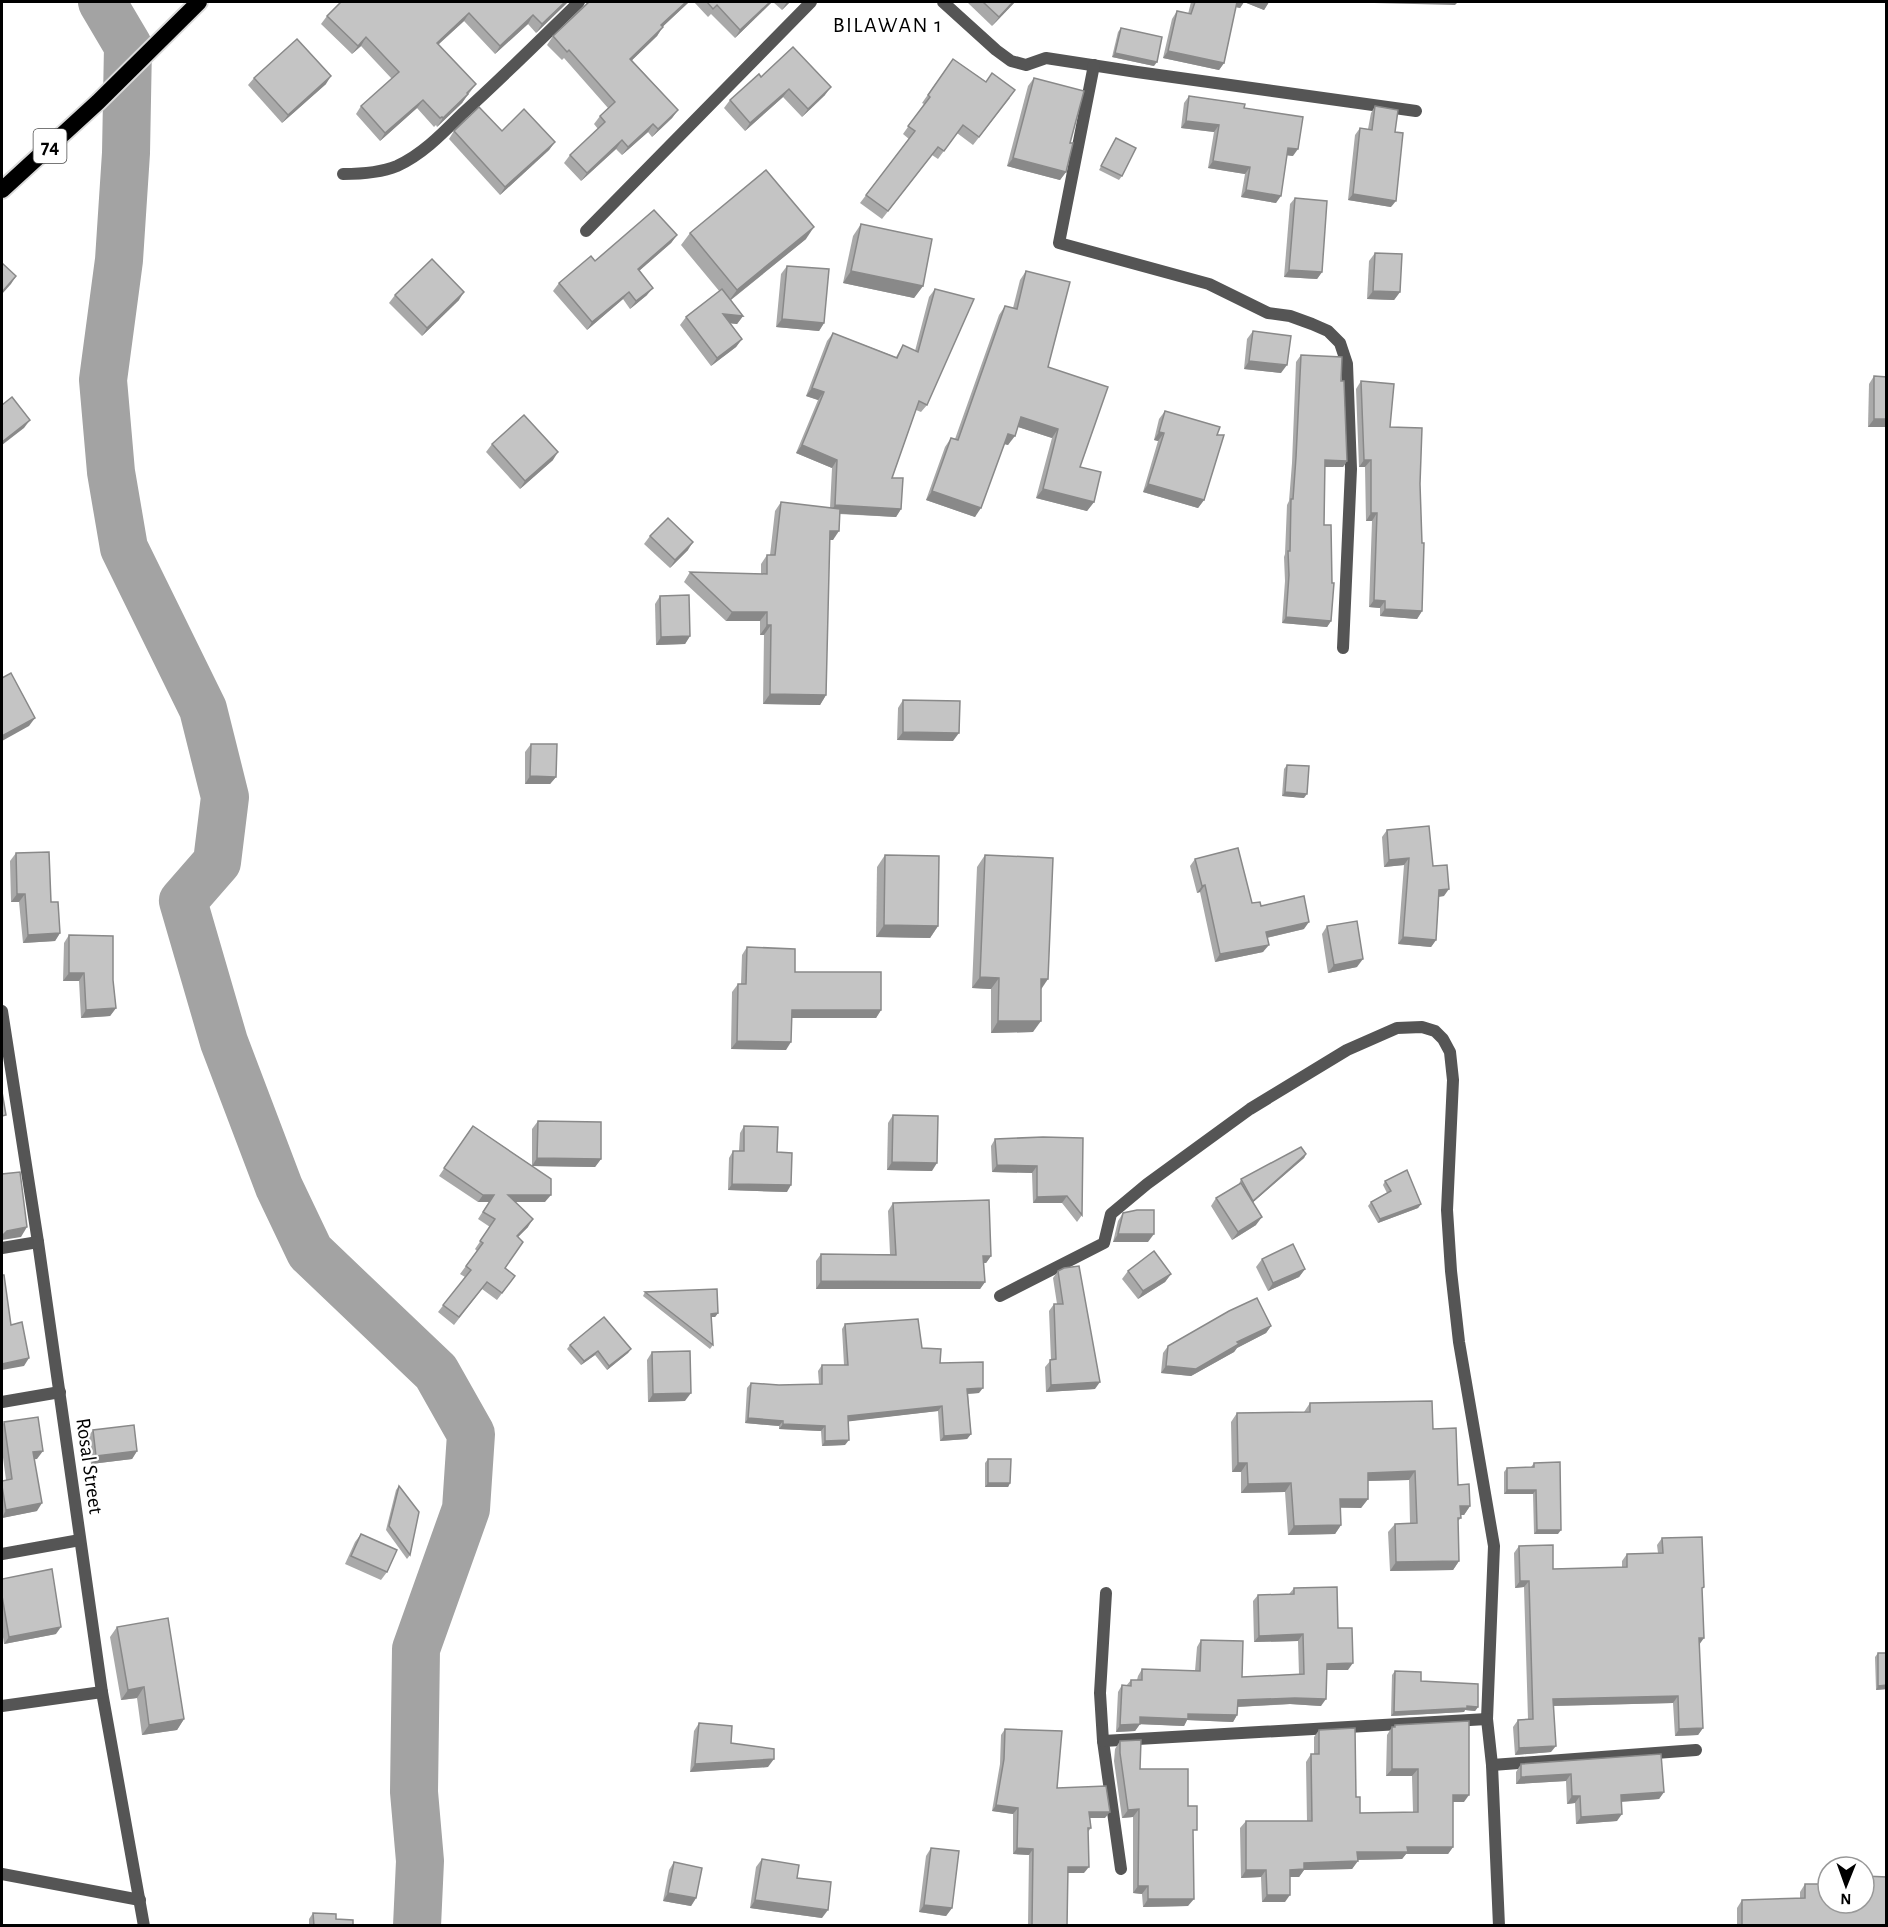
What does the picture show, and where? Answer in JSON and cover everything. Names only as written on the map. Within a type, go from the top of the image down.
[{"type":"highway","name":"74","points":[[2,190],[98,102],[199,2]]},
{"type":"street","points":[[343,174],[380,171],[397,166],[414,156],[509,71],[579,2]]},
{"type":"street","points":[[586,231],[811,2]]},
{"type":"street","points":[[943,2],[996,50],[1011,61],[1026,65],[1046,58],[1416,111]]},
{"type":"street","points":[[1094,65],[1059,243],[1209,284],[1268,314],[1290,316],[1328,331],[1340,343],[1347,364],[1350,469],[1342,648]]},
{"type":"street","name":"Rosal Street","points":[[2,1011],[38,1242],[102,1692],[144,1926]]},
{"type":"street","points":[[1000,1296],[1104,1243],[1111,1214],[1147,1184],[1250,1109],[1347,1050],[1397,1028],[1422,1027],[1436,1031],[1443,1039],[1450,1052],[1453,1080],[1447,1210],[1451,1271],[1459,1342],[1494,1546],[1487,1719],[1492,1765],[1499,1926]]},
{"type":"street","points":[[2,1248],[38,1242]]},
{"type":"street","points":[[2,1402],[60,1392]]},
{"type":"street","points":[[2,1554],[80,1540]]},
{"type":"street","points":[[1106,1593],[1100,1693],[1103,1741],[1121,1869]]},
{"type":"street","points":[[2,1706],[102,1692]]},
{"type":"street","points":[[1103,1741],[1487,1719]]},
{"type":"street","points":[[1492,1765],[1696,1750]]},
{"type":"street","points":[[2,1874],[140,1900]]},
{"type":"building","points":[[341,2],[565,2],[542,24],[533,15],[500,46],[469,13],[437,43],[476,84],[443,118],[440,118],[423,100],[385,133],[361,106],[399,72],[366,37],[358,46],[327,16]]},
{"type":"building","points":[[589,2],[686,2],[630,59],[678,110],[658,129],[653,124],[628,147],[622,140],[587,173],[570,155],[605,122],[600,116],[615,102],[569,50],[567,52],[553,36]]},
{"type":"building","points":[[707,2],[770,2],[740,30],[717,5],[713,9]]},
{"type":"building","points":[[983,2],[1013,2],[999,17]]},
{"type":"building","points":[[1195,2],[1237,2],[1224,63],[1168,51],[1177,11],[1191,14]]},
{"type":"building","points":[[1121,28],[1162,37],[1157,62],[1115,53]]},
{"type":"building","points":[[297,39],[331,76],[288,115],[254,78]]},
{"type":"building","points":[[793,47],[831,87],[808,109],[789,89],[750,123],[730,100],[759,74],[761,77]]},
{"type":"building","points":[[953,59],[986,82],[992,73],[1015,90],[979,137],[963,125],[944,151],[938,147],[888,211],[866,195],[915,131],[908,126],[930,97],[928,95]]},
{"type":"building","points":[[1034,78],[1084,91],[1070,143],[1073,143],[1066,172],[1013,158]]},
{"type":"building","points":[[1189,96],[1245,104],[1244,108],[1303,117],[1298,149],[1288,148],[1281,196],[1246,190],[1250,167],[1213,161],[1219,125],[1186,121]]},
{"type":"building","points":[[1375,106],[1398,110],[1395,132],[1403,133],[1396,201],[1353,194],[1360,128],[1372,130]]},
{"type":"building","points":[[479,107],[502,131],[524,109],[555,142],[505,187],[454,131]]},
{"type":"building","points":[[1116,138],[1136,148],[1122,176],[1101,166]]},
{"type":"building","points":[[766,170],[814,227],[737,290],[690,233]]},
{"type":"building","points":[[1295,198],[1327,201],[1322,272],[1289,270]]},
{"type":"building","points":[[654,210],[677,235],[638,269],[653,288],[636,301],[629,292],[592,322],[559,283],[591,256],[595,261]]},
{"type":"building","points":[[861,224],[932,239],[923,286],[851,271]]},
{"type":"building","points":[[1375,253],[1402,254],[1400,292],[1373,291]]},
{"type":"building","points":[[432,259],[464,292],[427,328],[395,295]]},
{"type":"building","points":[[2,263],[16,276],[2,292]]},
{"type":"building","points":[[787,266],[829,269],[824,323],[782,319]]},
{"type":"building","points":[[1026,271],[1070,282],[1048,367],[1108,387],[1080,467],[1101,472],[1094,502],[1043,489],[1058,429],[1021,417],[1015,436],[1008,434],[981,508],[932,491],[951,438],[958,440],[1005,306],[1017,309]]},
{"type":"building","points":[[722,289],[743,316],[723,314],[742,339],[717,358],[686,317]]},
{"type":"building","points":[[935,289],[974,299],[927,405],[919,401],[892,478],[903,478],[901,509],[835,505],[837,460],[802,445],[824,392],[812,388],[833,333],[897,358],[903,345],[918,352]]},
{"type":"building","points":[[1253,331],[1291,336],[1287,365],[1249,361]]},
{"type":"building","points":[[1301,355],[1342,357],[1341,381],[1344,381],[1347,461],[1325,460],[1324,525],[1331,525],[1332,583],[1334,583],[1331,621],[1286,617]]},
{"type":"building","points":[[1874,376],[1887,377],[1887,419],[1874,419]]},
{"type":"building","points":[[1361,381],[1394,384],[1390,427],[1422,428],[1420,484],[1422,543],[1424,543],[1422,611],[1385,609],[1385,601],[1374,600],[1377,513],[1371,513],[1371,460],[1364,460]]},
{"type":"building","points":[[12,397],[30,420],[2,442],[2,405]]},
{"type":"building","points":[[1165,411],[1220,427],[1217,435],[1224,435],[1204,500],[1148,484],[1164,433],[1159,432]]},
{"type":"building","points":[[524,415],[558,452],[525,481],[492,444]]},
{"type":"building","points":[[781,502],[840,509],[839,531],[830,531],[826,695],[770,694],[771,625],[767,625],[767,612],[732,612],[690,572],[767,574],[767,555],[775,555]]},
{"type":"building","points":[[668,518],[693,542],[675,560],[650,536]]},
{"type":"building","points":[[689,595],[690,636],[661,637],[660,596]]},
{"type":"building","points":[[11,673],[35,718],[2,736],[2,678]]},
{"type":"building","points":[[903,700],[960,701],[959,733],[903,732]]},
{"type":"building","points":[[531,744],[557,744],[556,777],[530,776]]},
{"type":"building","points":[[1287,765],[1309,766],[1307,794],[1285,792]]},
{"type":"building","points":[[1429,826],[1433,866],[1447,865],[1449,889],[1439,890],[1436,940],[1403,937],[1409,858],[1389,860],[1387,830]]},
{"type":"building","points":[[1238,848],[1252,903],[1260,902],[1261,906],[1304,896],[1309,922],[1266,932],[1269,945],[1220,954],[1205,885],[1202,886],[1195,859]]},
{"type":"building","points":[[49,852],[51,902],[58,902],[60,933],[28,935],[25,894],[17,894],[16,853]]},
{"type":"building","points":[[885,855],[939,856],[938,926],[884,925]]},
{"type":"building","points":[[985,855],[1053,858],[1048,979],[1041,979],[1041,1021],[998,1021],[999,978],[980,977]]},
{"type":"building","points":[[1357,921],[1363,959],[1334,965],[1327,926]]},
{"type":"building","points":[[69,935],[113,936],[113,980],[116,1008],[86,1010],[84,973],[69,973]]},
{"type":"building","points":[[747,947],[795,949],[795,972],[881,972],[881,1010],[792,1010],[791,1042],[737,1041],[738,984],[746,984]]},
{"type":"building","points":[[2,1092],[6,1115],[2,1116]]},
{"type":"building","points":[[893,1115],[938,1116],[937,1163],[892,1162]]},
{"type":"building","points":[[538,1121],[601,1122],[601,1159],[537,1158]]},
{"type":"building","points":[[473,1126],[551,1179],[551,1195],[508,1195],[533,1219],[517,1236],[523,1242],[505,1268],[515,1276],[502,1293],[487,1282],[459,1317],[443,1305],[471,1270],[466,1266],[483,1243],[480,1241],[495,1219],[483,1212],[494,1195],[483,1195],[444,1168]]},
{"type":"building","points":[[744,1126],[778,1127],[777,1152],[792,1153],[791,1185],[732,1184],[733,1151],[744,1151]]},
{"type":"building","points":[[1083,1138],[1082,1215],[1067,1196],[1037,1197],[1037,1166],[997,1165],[995,1139]]},
{"type":"building","points":[[1301,1147],[1306,1154],[1253,1201],[1241,1179]]},
{"type":"building","points":[[1407,1170],[1421,1204],[1380,1219],[1371,1202],[1391,1191],[1385,1181]]},
{"type":"building","points":[[20,1172],[27,1227],[7,1231],[2,1236],[2,1174]]},
{"type":"building","points":[[1241,1183],[1262,1217],[1238,1232],[1216,1198]]},
{"type":"building","points":[[989,1200],[991,1256],[983,1256],[985,1282],[821,1281],[821,1254],[896,1255],[893,1203]]},
{"type":"building","points":[[1154,1210],[1154,1234],[1118,1234],[1123,1213]]},
{"type":"building","points":[[1293,1244],[1305,1269],[1273,1283],[1262,1259]]},
{"type":"building","points":[[1154,1251],[1171,1274],[1143,1291],[1128,1271]]},
{"type":"building","points":[[1079,1266],[1100,1382],[1051,1385],[1050,1360],[1056,1359],[1054,1304],[1063,1304],[1058,1271]]},
{"type":"building","points":[[2,1275],[4,1275],[11,1325],[22,1322],[29,1358],[2,1364]]},
{"type":"building","points":[[717,1289],[718,1313],[711,1314],[713,1345],[645,1292]]},
{"type":"building","points":[[1257,1298],[1271,1326],[1237,1342],[1239,1344],[1196,1369],[1166,1366],[1168,1346],[1229,1311]]},
{"type":"building","points":[[604,1317],[631,1349],[609,1366],[598,1351],[584,1361],[570,1345]]},
{"type":"building","points":[[918,1319],[922,1348],[941,1349],[940,1363],[983,1362],[983,1388],[967,1389],[971,1434],[944,1436],[942,1406],[848,1416],[849,1440],[825,1441],[825,1426],[783,1424],[783,1421],[748,1418],[751,1383],[822,1384],[822,1365],[848,1365],[845,1324]]},
{"type":"building","points":[[690,1351],[691,1393],[653,1394],[652,1352]]},
{"type":"building","points":[[1432,1401],[1433,1429],[1456,1428],[1458,1485],[1469,1484],[1470,1506],[1460,1506],[1461,1518],[1458,1518],[1459,1561],[1396,1562],[1395,1524],[1417,1523],[1415,1471],[1368,1473],[1368,1499],[1340,1499],[1341,1525],[1294,1526],[1291,1483],[1248,1484],[1247,1463],[1238,1463],[1237,1413],[1310,1412],[1310,1403]]},
{"type":"building","points":[[38,1417],[43,1451],[33,1452],[42,1503],[6,1510],[2,1481],[12,1479],[4,1422]]},
{"type":"building","points":[[134,1425],[137,1451],[96,1456],[93,1430]]},
{"type":"building","points":[[988,1459],[1011,1459],[1010,1483],[988,1483]]},
{"type":"building","points":[[1560,1462],[1561,1530],[1537,1530],[1536,1490],[1507,1490],[1507,1468],[1534,1467],[1534,1463]]},
{"type":"building","points":[[399,1486],[419,1512],[410,1555],[389,1526]]},
{"type":"building","points":[[361,1534],[397,1550],[387,1572],[351,1556]]},
{"type":"building","points":[[1702,1537],[1704,1638],[1699,1638],[1703,1728],[1679,1729],[1678,1696],[1553,1699],[1556,1746],[1519,1748],[1518,1720],[1533,1719],[1529,1581],[1520,1581],[1519,1546],[1553,1545],[1553,1569],[1627,1567],[1627,1554],[1663,1553],[1662,1538]]},
{"type":"building","points":[[52,1569],[61,1627],[9,1637],[2,1596],[2,1579]]},
{"type":"building","points":[[1337,1587],[1338,1628],[1352,1628],[1353,1663],[1327,1664],[1326,1699],[1238,1700],[1237,1715],[1188,1714],[1188,1719],[1140,1717],[1140,1724],[1120,1725],[1122,1685],[1131,1686],[1131,1680],[1142,1680],[1142,1669],[1200,1671],[1201,1640],[1243,1641],[1242,1677],[1304,1674],[1303,1634],[1259,1636],[1258,1595],[1294,1594],[1294,1588]]},
{"type":"building","points":[[168,1618],[184,1719],[149,1725],[144,1687],[128,1690],[117,1627]]},
{"type":"building","points":[[1878,1653],[1887,1653],[1887,1685],[1878,1686]]},
{"type":"building","points":[[1395,1671],[1421,1672],[1421,1681],[1478,1684],[1478,1707],[1394,1712]]},
{"type":"building","points":[[1469,1721],[1469,1795],[1453,1795],[1453,1847],[1407,1847],[1408,1852],[1357,1852],[1358,1861],[1304,1863],[1304,1869],[1290,1870],[1290,1895],[1267,1895],[1266,1870],[1246,1870],[1246,1821],[1312,1821],[1311,1754],[1319,1754],[1319,1730],[1355,1728],[1356,1797],[1360,1797],[1360,1813],[1418,1812],[1418,1769],[1392,1769],[1392,1727]]},
{"type":"building","points":[[699,1723],[732,1726],[731,1743],[774,1749],[774,1759],[695,1764]]},
{"type":"building","points":[[1005,1729],[1062,1731],[1057,1788],[1106,1786],[1110,1812],[1089,1812],[1091,1828],[1088,1828],[1089,1867],[1068,1867],[1067,1926],[1032,1926],[1033,1849],[1017,1848],[1018,1808],[996,1805],[1004,1759]]},
{"type":"building","points":[[1141,1740],[1140,1769],[1188,1769],[1188,1806],[1197,1806],[1197,1830],[1193,1830],[1194,1899],[1148,1899],[1148,1886],[1138,1886],[1139,1809],[1128,1810],[1120,1741]]},
{"type":"building","points":[[1661,1754],[1664,1792],[1621,1795],[1622,1814],[1581,1817],[1580,1796],[1572,1796],[1571,1774],[1521,1777],[1521,1764]]},
{"type":"building","points":[[931,1848],[959,1851],[952,1908],[924,1905]]},
{"type":"building","points":[[762,1859],[799,1865],[797,1878],[831,1882],[828,1910],[755,1900]]},
{"type":"building","points":[[674,1862],[702,1868],[696,1898],[668,1893]]},
{"type":"building","points":[[1876,1877],[1887,1877],[1887,1926],[1742,1926],[1742,1900],[1805,1898],[1805,1884],[1816,1884],[1816,1915],[1876,1915]]},
{"type":"building","points":[[313,1913],[336,1914],[336,1919],[353,1920],[353,1926],[314,1926]]},
{"type":"waterway","points":[[102,2],[128,46],[126,153],[119,260],[103,380],[111,472],[124,548],[203,709],[225,797],[217,862],[183,901],[224,1042],[279,1187],[310,1252],[436,1372],[471,1434],[466,1509],[416,1649],[414,1792],[420,1861],[417,1926]]},
{"type":"district","name":"BILAWAN 1","points":[[888,24]]}]
